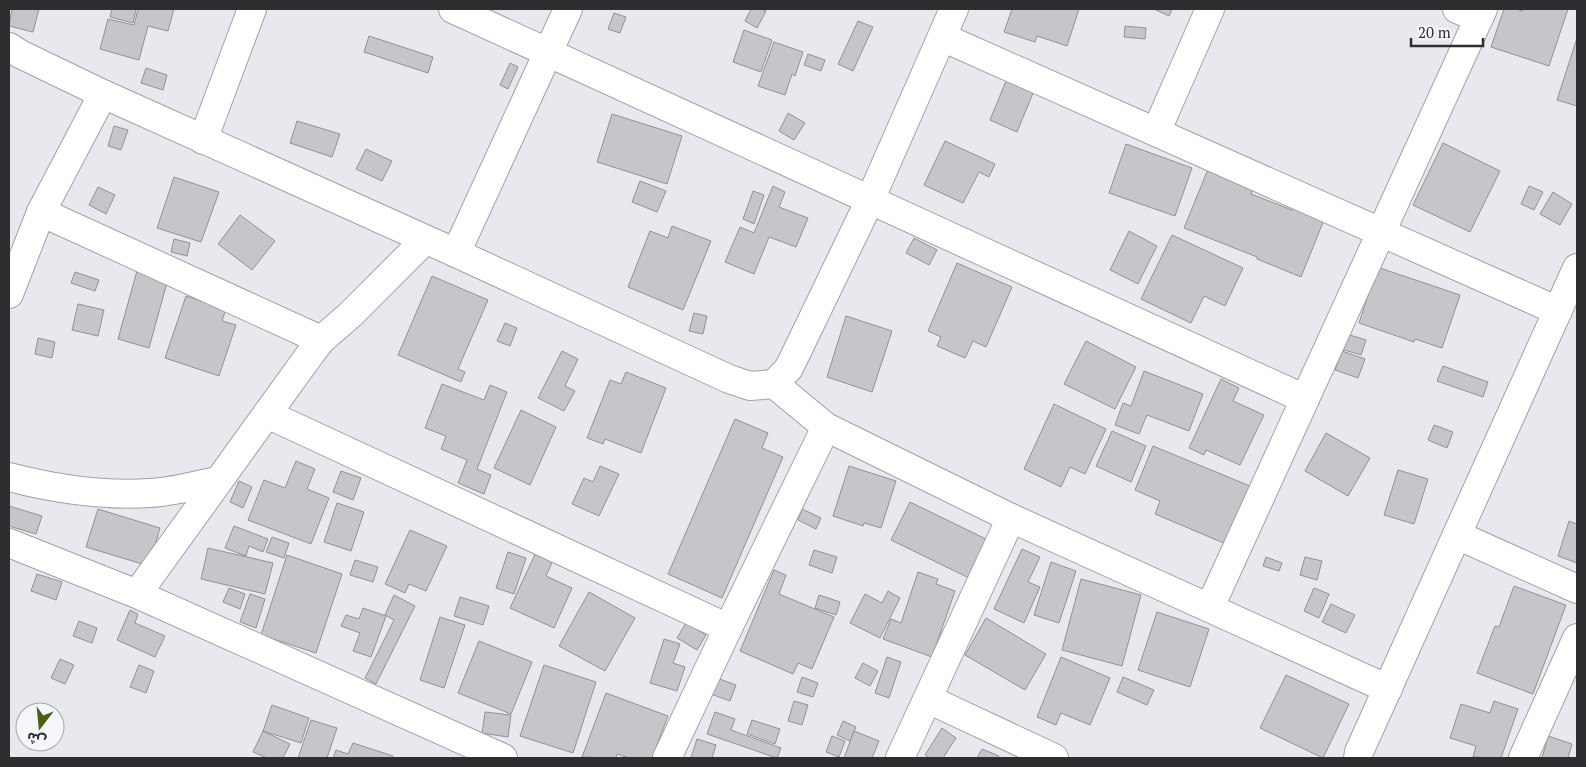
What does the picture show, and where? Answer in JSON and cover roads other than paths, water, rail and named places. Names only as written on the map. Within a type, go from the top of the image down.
[{"type":"street","points":[[203,140],[252,9]]},
{"type":"street","points":[[453,9],[1305,399]]},
{"type":"street","points":[[456,253],[568,9]]},
{"type":"street","points":[[9,46],[20,54],[203,140],[456,253],[729,379],[750,386],[774,384],[789,368],[870,200],[954,9]]},
{"type":"street","points":[[1156,132],[1210,9]]},
{"type":"street","points":[[1210,608],[1381,232],[1473,12]]},
{"type":"street","points":[[942,37],[1558,310]]},
{"type":"street","points":[[9,294],[41,212],[103,94]]},
{"type":"street","points":[[41,212],[321,340]]},
{"type":"street","points":[[136,594],[321,340],[350,315],[425,240]]},
{"type":"street","points":[[1358,758],[1577,268]]},
{"type":"street","points":[[774,384],[826,427],[1011,518],[1388,689]]},
{"type":"street","points":[[267,414],[728,628]]},
{"type":"street","points":[[667,758],[826,427]]},
{"type":"street","points":[[9,477],[75,491],[117,493],[151,493],[218,481]]},
{"type":"street","points":[[900,758],[1011,518]]},
{"type":"street","points":[[1457,535],[1577,589]]},
{"type":"street","points":[[9,543],[136,594],[503,758]]},
{"type":"street","points":[[1523,758],[1577,638]]},
{"type":"street","points":[[928,699],[1054,758]]}]
